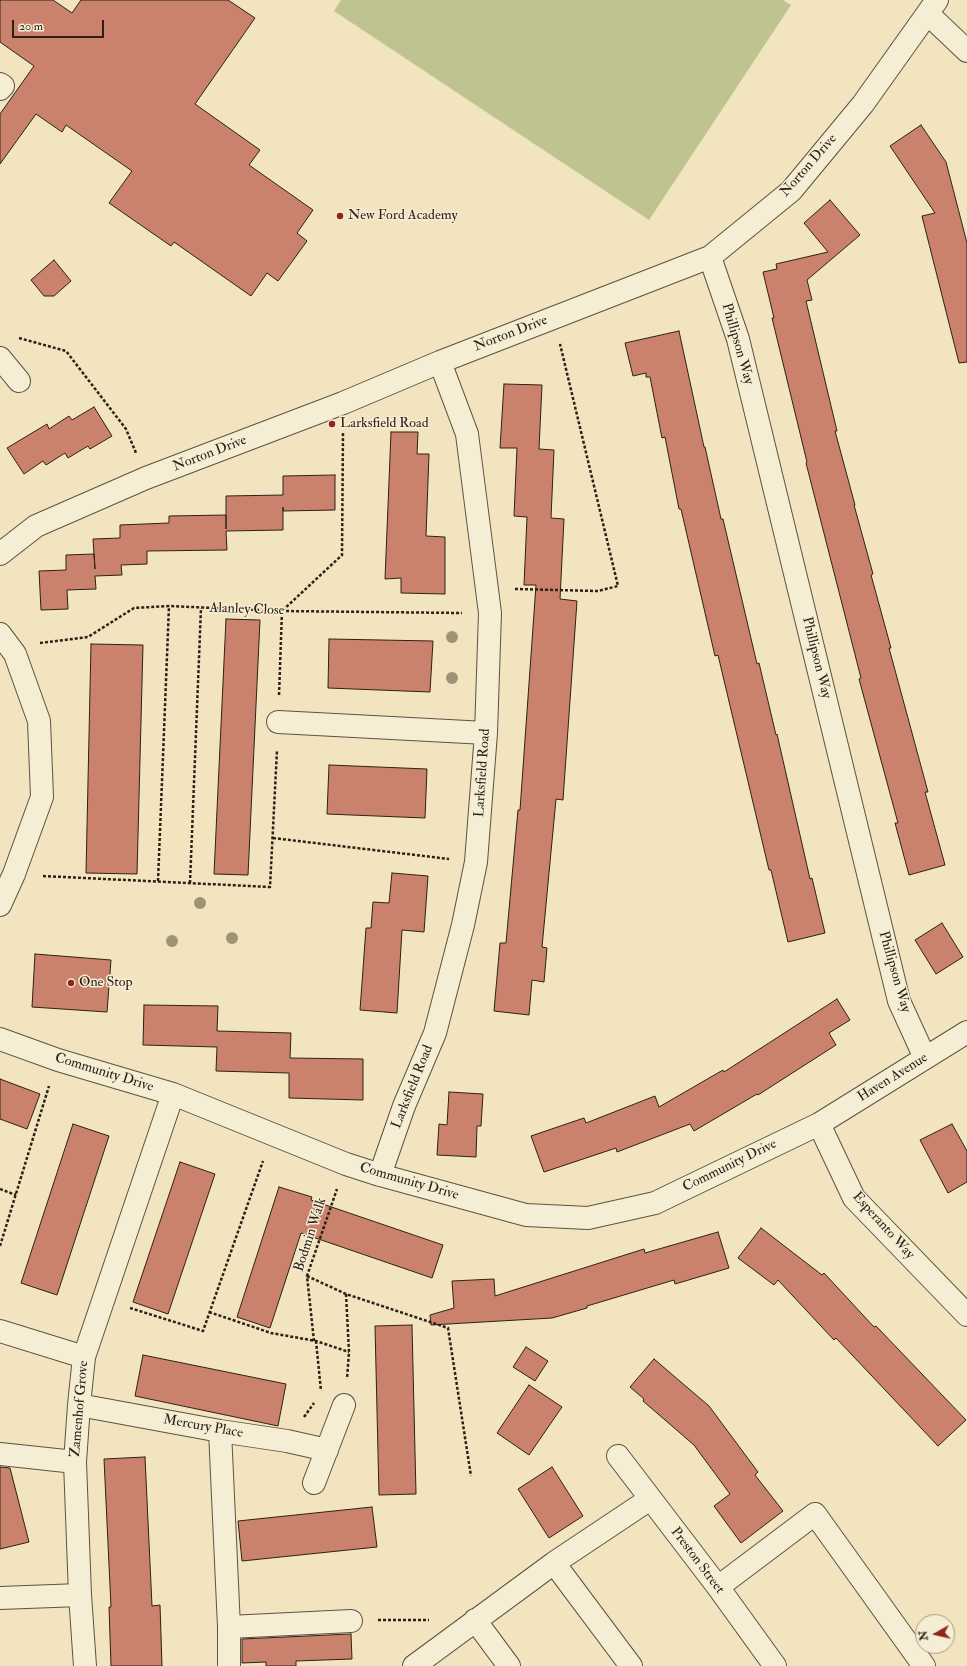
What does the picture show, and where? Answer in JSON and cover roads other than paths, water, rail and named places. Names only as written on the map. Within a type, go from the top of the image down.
[{"type":"street","points":[[933,7],[967,51]]},
{"type":"street","name":"Norton Drive","points":[[0,554],[36,526],[146,478],[343,403],[440,362],[710,257],[791,191],[863,104],[933,7]]},
{"type":"street","points":[[0,84],[3,86],[0,89]]},
{"type":"street","name":"Phillipson Way","points":[[710,257],[738,339],[899,1001],[924,1058]]},
{"type":"street","points":[[0,358],[19,381]]},
{"type":"street","name":"Larksfield Road","points":[[380,1175],[404,1106],[435,1033],[463,925],[476,862],[486,733],[490,613],[467,434],[440,362]]},
{"type":"street","points":[[0,634],[15,654],[39,721],[42,797],[14,874],[0,905]]},
{"type":"street","points":[[278,722],[486,733]]},
{"type":"street","name":"Haven Avenue","points":[[819,1124],[967,1032]]},
{"type":"street","name":"Community Drive","points":[[0,1039],[58,1060],[173,1094],[346,1164],[380,1175],[526,1215],[588,1218],[655,1203],[819,1124]]},
{"type":"street","name":"Zamenhof Grove","points":[[85,1666],[80,1595],[75,1462],[84,1357],[173,1094]]},
{"type":"street","name":"Esperanto Way","points":[[819,1124],[854,1198],[967,1315]]},
{"type":"street","points":[[0,1331],[84,1357]]},
{"type":"street","name":"Mercury Place","points":[[79,1405],[220,1431],[287,1441],[327,1450]]},
{"type":"street","points":[[314,1483],[344,1405]]},
{"type":"street","points":[[220,1431],[229,1627],[229,1666]]},
{"type":"street","points":[[0,1454],[75,1462]]},
{"type":"street","name":"Preston Street","points":[[618,1456],[718,1587],[775,1666]]},
{"type":"street","points":[[414,1666],[554,1563],[650,1499]]},
{"type":"street","points":[[718,1587],[815,1514],[924,1666]]},
{"type":"street","points":[[554,1563],[631,1666]]},
{"type":"street","points":[[0,1598],[80,1595]]},
{"type":"street","points":[[229,1627],[351,1620]]},
{"type":"street","points":[[475,1620],[509,1666]]},
{"type":"place","name":"New Ford Academy","points":[[340,216]]},
{"type":"place","name":"Larksfield Road","points":[[332,424]]},
{"type":"place","name":"One Stop","points":[[71,983]]}]
